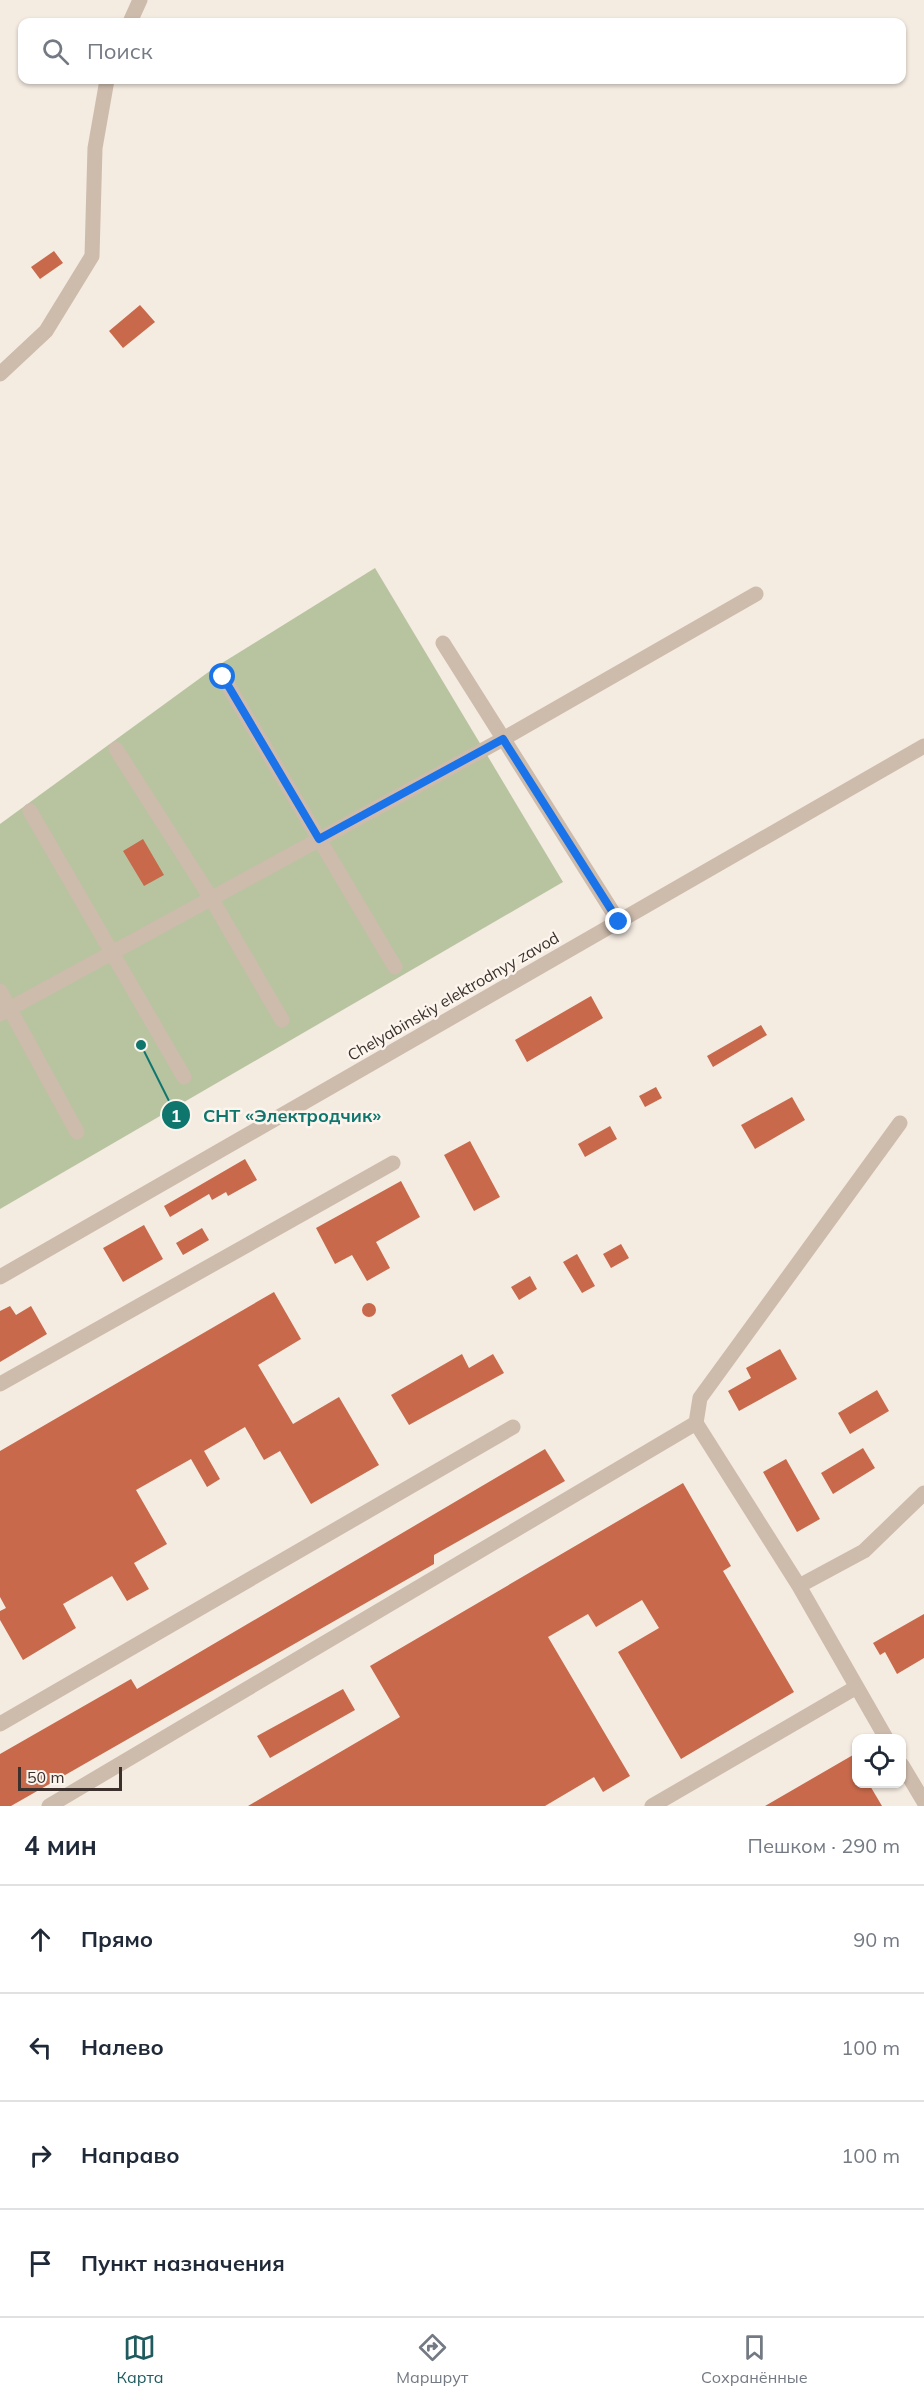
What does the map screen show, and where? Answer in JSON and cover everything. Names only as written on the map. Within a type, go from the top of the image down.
[{"type":"street","points":[[132,18],[140,0]]},
{"type":"street","points":[[0,374],[46,332],[92,256],[95,148],[106,84]]},
{"type":"street","points":[[5,1011],[503,739],[756,594]]},
{"type":"street","points":[[443,643],[619,922]]},
{"type":"street","points":[[223,677],[395,967]]},
{"type":"street","name":"Chelyabinskiy elektrodnyy zavod","points":[[0,1277],[924,746]]},
{"type":"street","points":[[116,749],[211,898],[282,1020]]},
{"type":"street","points":[[30,811],[184,1077]]},
{"type":"street","points":[[0,991],[5,1011],[77,1132]]},
{"type":"street","points":[[883,1734],[855,1689],[800,1586],[696,1423],[700,1398],[900,1124]]},
{"type":"street","points":[[0,1384],[393,1163]]},
{"type":"street","points":[[49,1806],[696,1423]]},
{"type":"street","points":[[0,1724],[513,1427]]},
{"type":"street","points":[[800,1586],[864,1551],[924,1493]]},
{"type":"street","points":[[651,1806],[855,1689]]},
{"type":"street","points":[[906,1772],[924,1802]]},
{"type":"green space","points":[[375,568],[563,882],[0,1209],[0,824],[214,668]]},
{"type":"building","points":[[54,251],[63,263],[40,279],[31,267]]},
{"type":"building","points":[[140,305],[155,322],[123,348],[109,331]]},
{"type":"building","points":[[143,839],[164,875],[144,886],[123,851]]},
{"type":"building","points":[[591,996],[603,1018],[527,1062],[515,1040]]},
{"type":"building","points":[[761,1025],[767,1035],[713,1067],[707,1056]]},
{"type":"building","points":[[656,1087],[662,1098],[645,1107],[639,1096]]},
{"type":"building","points":[[792,1097],[805,1120],[755,1149],[741,1125]]},
{"type":"building","points":[[610,1126],[617,1139],[585,1157],[578,1144]]},
{"type":"building","points":[[470,1141],[500,1197],[474,1211],[444,1155]]},
{"type":"building","points":[[245,1159],[257,1180],[228,1196],[226,1192],[212,1200],[209,1194],[170,1217],[164,1206]]},
{"type":"building","points":[[401,1181],[420,1217],[376,1242],[390,1268],[367,1281],[352,1255],[335,1264],[316,1228]]},
{"type":"building","points":[[144,1225],[163,1259],[123,1282],[103,1248]]},
{"type":"building","points":[[202,1228],[209,1240],[183,1255],[176,1243]]},
{"type":"building","points":[[621,1244],[629,1258],[611,1268],[603,1254]]},
{"type":"building","points":[[577,1254],[595,1286],[582,1293],[563,1262]]},
{"type":"building","points":[[530,1276],[537,1289],[519,1300],[511,1287]]},
{"type":"building","points":[[274,1292],[301,1339],[258,1365],[293,1424],[339,1397],[379,1465],[311,1504],[280,1451],[264,1460],[245,1427],[204,1451],[220,1479],[207,1487],[191,1459],[136,1490],[167,1544],[134,1563],[149,1589],[127,1601],[112,1576],[63,1604],[76,1628],[23,1660],[0,1620],[0,1611],[6,1608],[0,1597],[0,1451]]},
{"type":"building","points":[[366,1303],[372,1303],[376,1310],[372,1317],[366,1317],[362,1313],[362,1307]]},
{"type":"building","points":[[10,1306],[16,1315],[31,1306],[47,1334],[0,1362],[0,1311]]},
{"type":"building","points":[[780,1349],[797,1379],[739,1411],[728,1391],[751,1378],[746,1368]]},
{"type":"building","points":[[462,1354],[469,1368],[493,1354],[504,1373],[409,1425],[391,1395]]},
{"type":"building","points":[[877,1390],[889,1411],[850,1434],[838,1413]]},
{"type":"building","points":[[863,1448],[875,1468],[833,1494],[821,1473]]},
{"type":"building","points":[[545,1449],[565,1481],[434,1555],[434,1564],[11,1806],[0,1806],[0,1754],[131,1679],[137,1689]]},
{"type":"building","points":[[786,1459],[820,1519],[797,1532],[763,1472]]},
{"type":"building","points":[[683,1483],[731,1566],[723,1571],[794,1692],[681,1759],[618,1652],[659,1628],[642,1600],[596,1627],[588,1614],[548,1637],[630,1776],[603,1792],[594,1777],[545,1806],[248,1806],[400,1717],[370,1666]]},
{"type":"building","points":[[924,1614],[924,1658],[897,1674],[885,1652],[880,1655],[873,1643]]},
{"type":"building","points":[[343,1689],[355,1710],[270,1758],[257,1736]]},
{"type":"building","points":[[852,1756],[852,1788],[871,1788],[882,1806],[765,1806]]},
{"type":"place","name":"СНТ «Электродчик»","points":[[141,1045]]},
{"type":"route","points":[[223,677],[319,839],[503,739],[619,922]]}]
